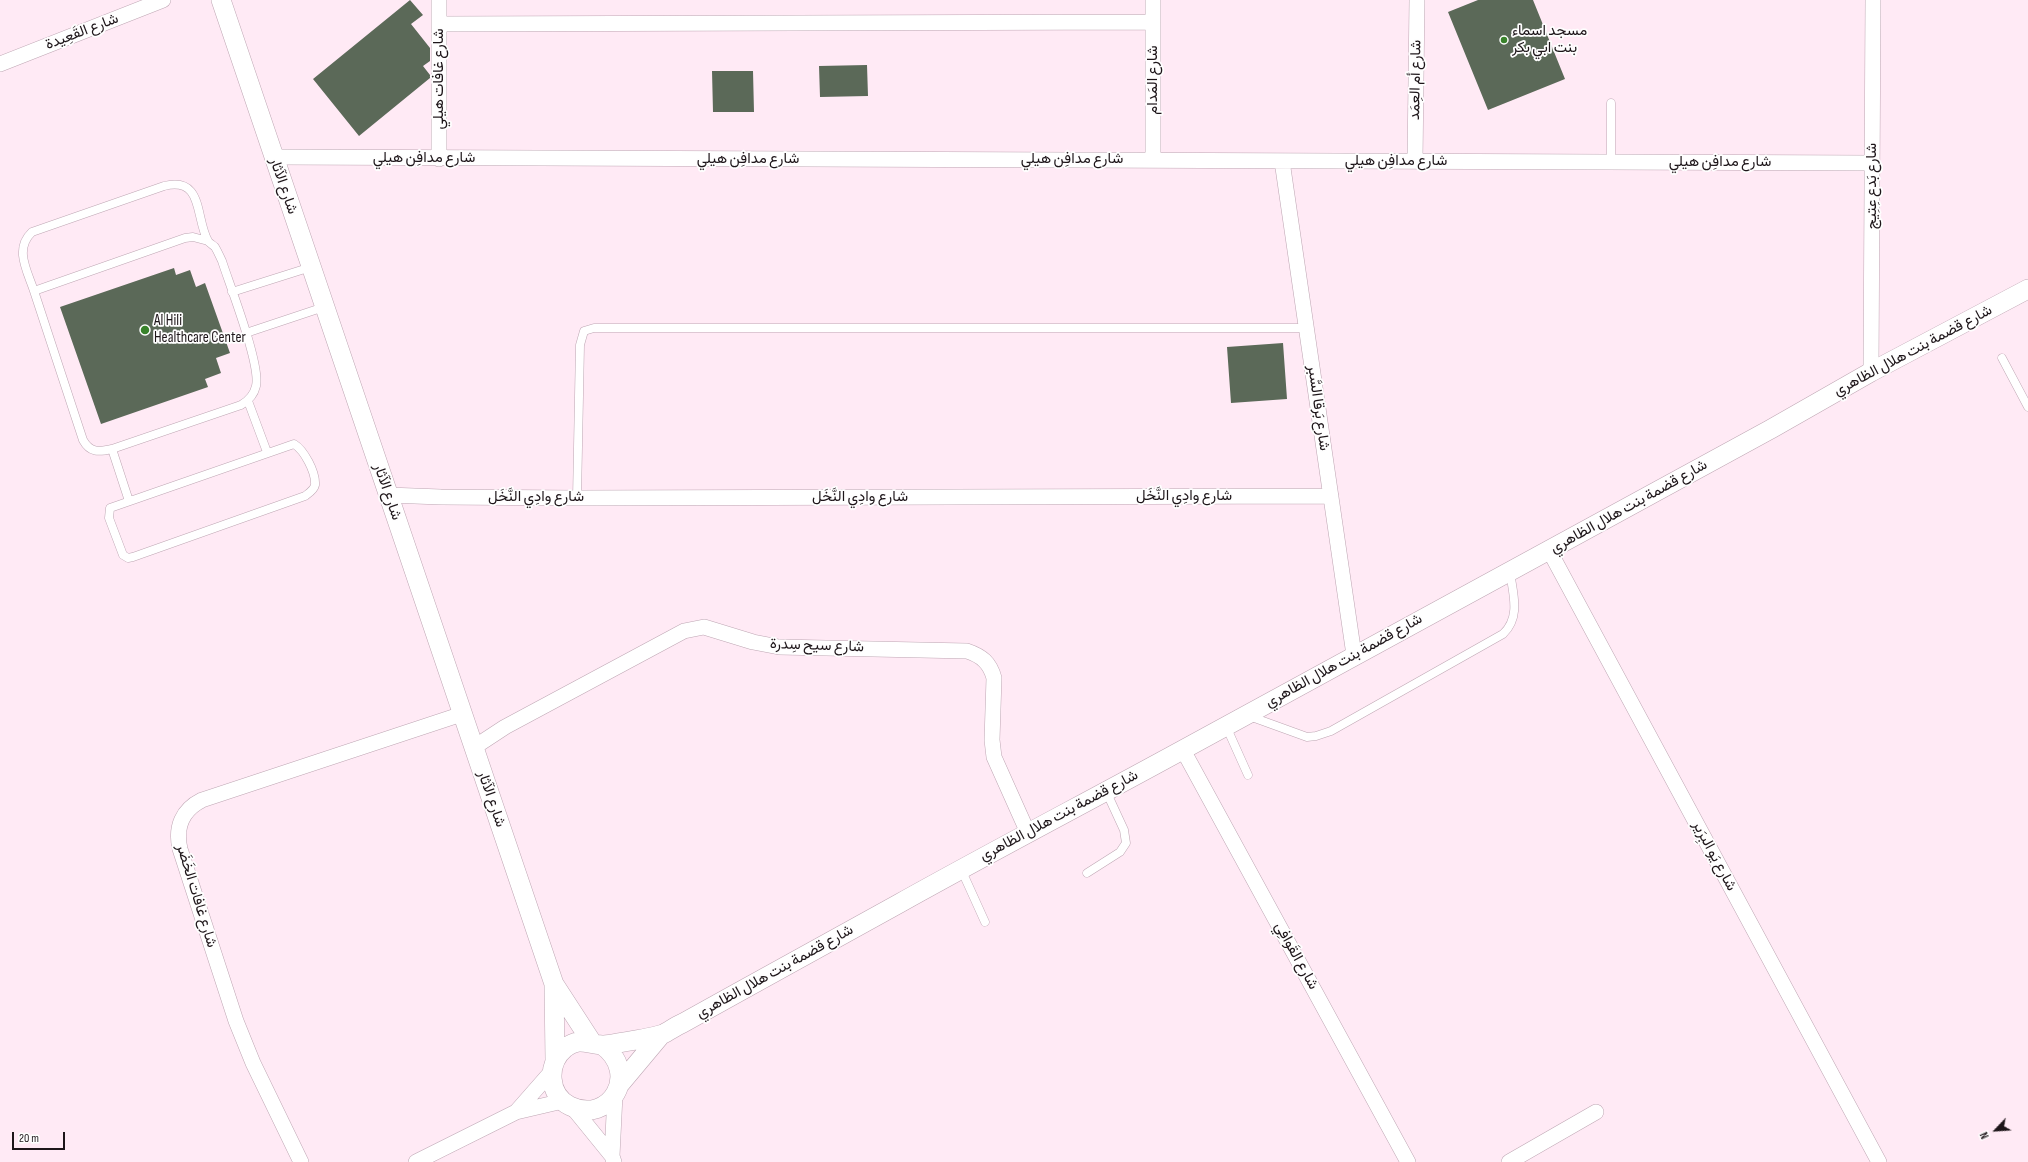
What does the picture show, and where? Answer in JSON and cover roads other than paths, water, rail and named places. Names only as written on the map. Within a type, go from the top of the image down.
[{"type":"street","name":"شارع القَعِيدة","points":[[0,64],[163,0]]},
{"type":"street","name":"شارع الآثار","points":[[221,0],[554,984],[596,1043]]},
{"type":"street","name":"شارع غافات هيلي","points":[[439,0],[439,159]]},
{"type":"street","name":"شارع المَدام","points":[[1153,0],[1153,159]]},
{"type":"street","name":"شارع أم العِمَد","points":[[1416,161],[1417,0]]},
{"type":"street","name":"شارع بَدع عِتِيج","points":[[1871,372],[1873,0]]},
{"type":"street","points":[[439,24],[1153,22]]},
{"type":"street","name":"شارع مدافِن هيلي","points":[[273,157],[439,159],[1153,159],[1282,161],[1872,163]]},
{"type":"street","name":"شارع بَرقا السَّبر","points":[[1282,161],[1354,655]]},
{"type":"street","name":"شارع قضمة بنت هلال الظاهري","points":[[617,1089],[661,1035],[961,869],[1183,750],[1354,655],[1771,429],[1871,372],[2028,289]]},
{"type":"street","name":"شارع وادِي النَّخَل","points":[[388,495],[577,498],[1331,496]]},
{"type":"street","name":"شارع يَو البِرَير","points":[[1549,550],[1879,1162]]},
{"type":"street","name":"شارع سيح سِدرة","points":[[473,748],[505,727],[694,627],[715,628],[753,642],[779,647],[967,651],[977,654],[985,660],[991,668],[994,678],[992,736],[994,757],[1028,833]]},
{"type":"street","name":"شارع غافات الخَضَر","points":[[301,1162],[253,1063],[224,991],[180,849],[178,836],[180,824],[188,809],[202,800],[462,714]]},
{"type":"street","name":"شارع القَوافِي","points":[[1183,750],[1408,1162]]},
{"type":"street","name":"شارع الآثار","points":[[553,1065],[554,984]]},
{"type":"street","name":"شارع قضمة بنت هلال الظاهري","points":[[596,1043],[661,1035]]},
{"type":"street","points":[[516,1112],[553,1065],[561,1051],[580,1041],[596,1043],[611,1051],[617,1060],[620,1072],[617,1089],[613,1159]]},
{"type":"street","points":[[553,1065],[552,1082],[555,1092],[568,1105],[613,1159]]},
{"type":"street","points":[[416,1162],[516,1112],[568,1105],[584,1110],[596,1109],[607,1104],[617,1089]]},
{"type":"street","points":[[1509,1162],[1596,1112]]},
{"type":"lane","points":[[1611,103],[1611,162]]},
{"type":"lane","points":[[175,183],[183,185],[191,191],[196,201],[208,241],[214,247],[222,261],[255,363],[257,376],[256,387],[248,401],[235,408],[112,449],[93,451],[87,448],[83,440],[23,259],[22,249],[25,239],[32,232],[175,183]]},
{"type":"lane","points":[[34,290],[185,238],[193,237],[208,241]]},
{"type":"lane","points":[[232,292],[311,267]]},
{"type":"lane","points":[[246,334],[324,307]]},
{"type":"lane","points":[[577,498],[580,345],[584,332],[594,328],[1306,328]]},
{"type":"lane","points":[[2002,358],[2028,407]]},
{"type":"lane","points":[[248,401],[267,452]]},
{"type":"lane","points":[[294,444],[299,446],[314,476],[315,486],[312,492],[128,558],[123,555],[108,513],[110,508],[267,452],[287,445],[294,444]]},
{"type":"lane","points":[[112,449],[129,501]]},
{"type":"lane","points":[[1245,715],[1307,737],[1316,736],[1331,731],[1503,634],[1508,629],[1514,616],[1510,571]]},
{"type":"lane","points":[[1226,726],[1248,775]]},
{"type":"lane","points":[[1087,873],[1120,852],[1126,843],[1124,830],[1106,791]]},
{"type":"lane","points":[[961,869],[986,922]]},
{"type":"place","name":"مسجد اسماء بنت ابي بكر","points":[[1504,40]]},
{"type":"place","name":"Al Hili Healthcare Center","points":[[145,330]]}]
